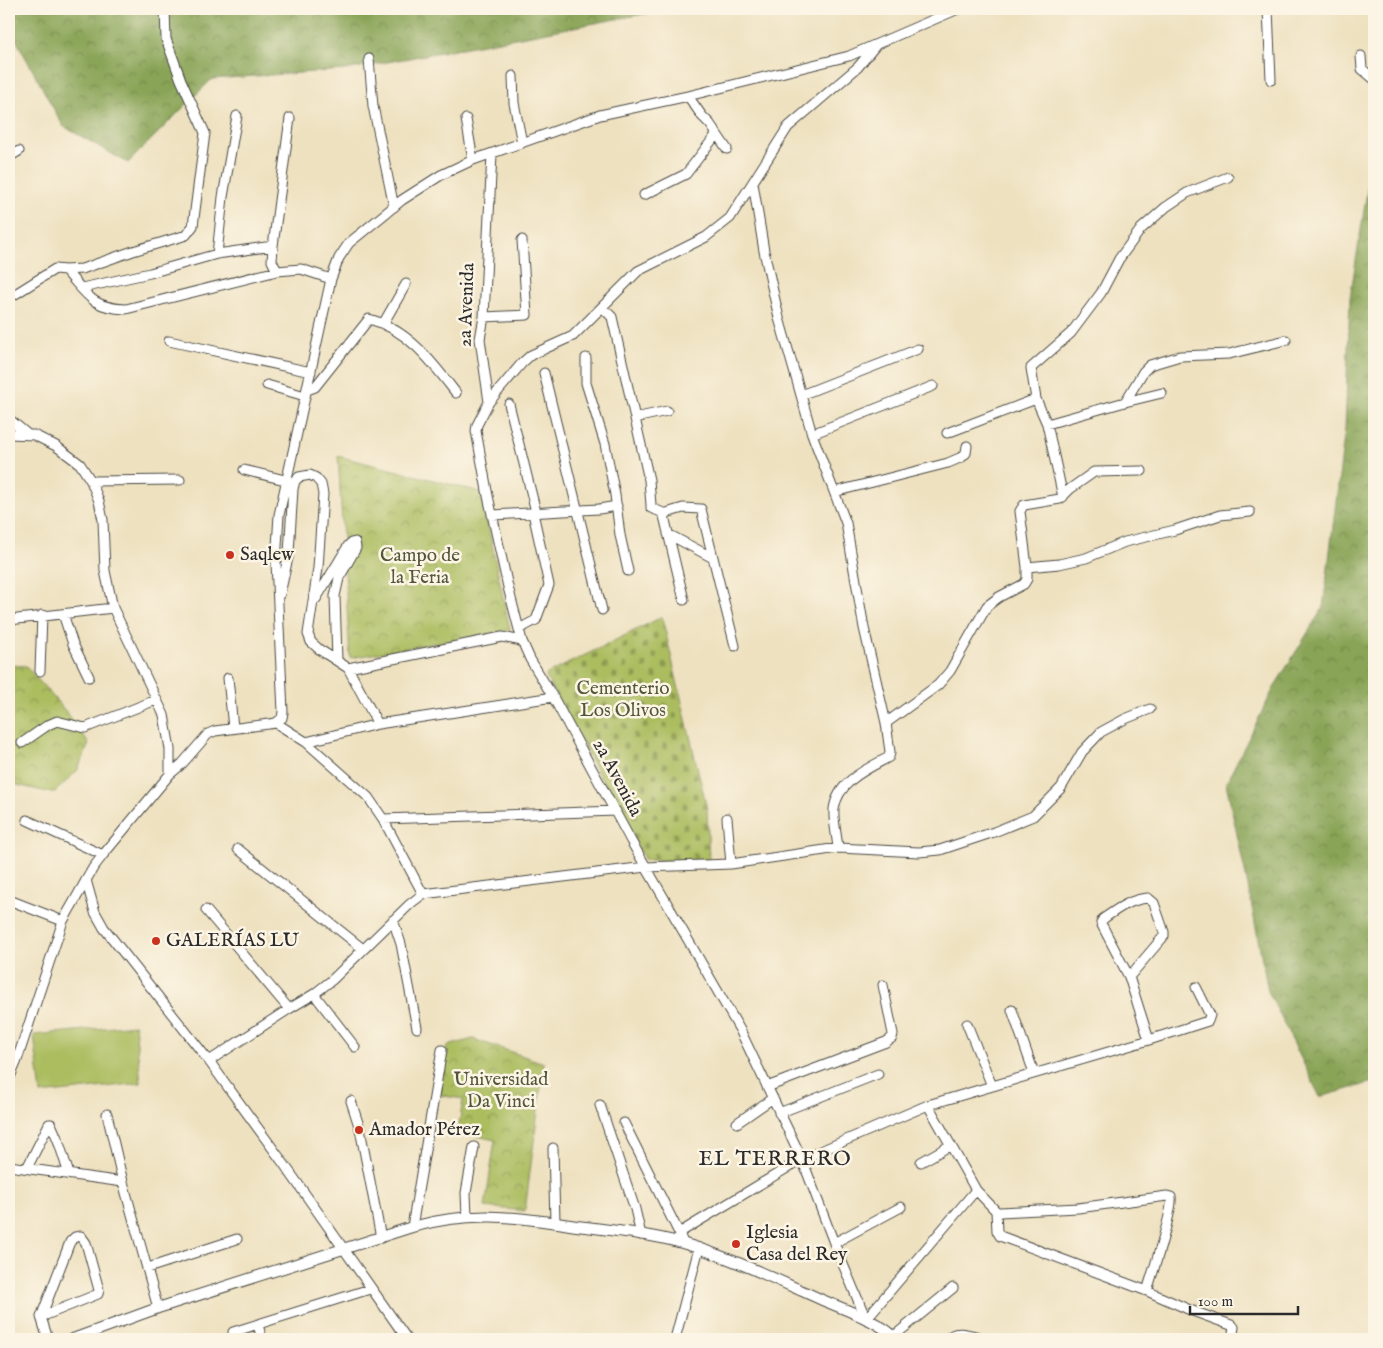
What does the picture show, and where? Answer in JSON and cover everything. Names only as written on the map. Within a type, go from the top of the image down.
[{"type":"street","points":[[9,298],[55,269],[82,268],[186,235],[193,226],[205,133],[180,80],[166,39],[165,9]]},
{"type":"street","points":[[9,1079],[13,1061],[63,921],[86,880],[103,855],[170,774],[182,764],[208,734],[215,731],[276,722],[282,718],[284,712],[277,609],[276,562],[279,515],[285,480],[331,279],[339,258],[349,243],[394,207],[441,175],[473,160],[600,115],[688,96],[848,56],[958,9]]},
{"type":"street","points":[[1268,9],[1271,80]]},
{"type":"street","points":[[489,402],[522,363],[532,355],[573,336],[638,271],[706,237],[730,218],[788,127],[858,67],[876,45]]},
{"type":"street","points":[[1361,56],[1362,69],[1374,79]]},
{"type":"street","points":[[369,59],[373,106],[394,207]]},
{"type":"street","points":[[513,76],[514,103],[522,143]]},
{"type":"street","points":[[688,96],[727,149]]},
{"type":"street","points":[[217,254],[223,197],[237,116]]},
{"type":"street","points":[[277,271],[272,261],[273,246],[290,118]]},
{"type":"street","points":[[466,119],[473,160]]},
{"type":"street","points":[[644,195],[686,174],[716,135]]},
{"type":"street","points":[[9,157],[18,151]]},
{"type":"street","name":"2a Avenida","points":[[492,154],[484,317],[480,340],[489,402],[477,424],[476,431],[492,515],[522,642],[646,867],[740,1030],[802,1159],[866,1319]]},
{"type":"street","points":[[1063,497],[1047,424],[1036,399],[1031,368],[1071,333],[1101,293],[1118,259],[1141,229],[1187,192],[1228,177]]},
{"type":"street","points":[[753,183],[764,252],[779,318],[812,434],[846,523],[864,628],[886,722],[890,752],[889,757],[853,778],[842,788],[834,810],[838,848]]},
{"type":"street","points":[[484,317],[527,316],[522,240]]},
{"type":"street","points":[[82,288],[150,273],[217,254],[273,246]]},
{"type":"street","points":[[66,270],[95,303],[105,307],[126,309],[277,271],[301,269],[331,279]]},
{"type":"street","points":[[382,324],[406,284]]},
{"type":"street","points":[[602,307],[612,317],[649,480],[652,508],[663,514],[683,508],[701,509],[704,514],[735,646]]},
{"type":"street","points":[[268,385],[306,393],[315,387],[367,320],[382,324],[408,340],[427,356],[456,393]]},
{"type":"street","points":[[1125,402],[1143,372],[1150,365],[1180,356],[1229,354],[1286,340]]},
{"type":"street","points":[[169,341],[310,372]]},
{"type":"street","points":[[801,395],[918,349]]},
{"type":"street","points":[[586,358],[586,383],[605,444],[628,571]]},
{"type":"street","points":[[544,373],[602,610]]},
{"type":"street","points":[[812,434],[933,386]]},
{"type":"street","points":[[1047,424],[1162,393]]},
{"type":"street","points":[[947,433],[1036,399]]},
{"type":"street","points":[[509,404],[535,513],[549,585],[536,620],[519,629]]},
{"type":"street","points":[[635,418],[667,411]]},
{"type":"street","points":[[9,419],[27,434]]},
{"type":"street","points":[[9,434],[34,435],[56,446],[80,464],[92,481],[103,520],[105,571],[113,608],[164,715],[170,749],[170,774]]},
{"type":"street","points":[[834,492],[948,463],[962,457],[966,453],[967,446]]},
{"type":"street","points":[[244,470],[285,480]]},
{"type":"street","points":[[886,722],[938,685],[950,671],[987,606],[999,597],[1024,584],[1027,578],[1027,567],[1020,511],[1024,505],[1057,500],[1094,472],[1142,472]]},
{"type":"street","points":[[277,609],[289,553],[293,489],[295,481],[299,477],[310,475],[321,484],[324,494],[318,568],[308,634],[311,642],[320,650],[348,668],[378,724]]},
{"type":"street","points":[[92,481],[180,480]]},
{"type":"street","points":[[492,515],[617,506]]},
{"type":"street","points":[[1027,567],[1059,564],[1086,558],[1125,542],[1175,530],[1220,515],[1250,512]]},
{"type":"street","points":[[663,514],[684,600]]},
{"type":"street","points":[[668,534],[713,558]]},
{"type":"street","points":[[313,605],[348,546],[355,542],[356,548],[339,578],[335,596],[337,660]]},
{"type":"street","points":[[9,620],[113,608]]},
{"type":"street","points":[[63,614],[73,644],[89,677]]},
{"type":"street","points":[[40,671],[42,616]]},
{"type":"street","points":[[348,668],[502,637],[522,642]]},
{"type":"street","points":[[228,678],[233,728]]},
{"type":"street","points":[[306,742],[378,724],[554,697]]},
{"type":"street","points":[[22,743],[57,721],[85,728],[156,700]]},
{"type":"street","points":[[210,1061],[314,994],[332,980],[393,920],[423,894],[646,867],[731,864],[838,848],[919,852],[940,850],[994,832],[1032,816],[1060,788],[1082,752],[1101,732],[1125,719],[1150,710]]},
{"type":"street","points":[[276,722],[306,742],[368,797],[423,894]]},
{"type":"street","points":[[382,819],[616,811]]},
{"type":"street","points":[[728,818],[731,864]]},
{"type":"street","points":[[27,820],[103,855]]},
{"type":"street","points":[[238,849],[364,949]]},
{"type":"street","points":[[86,880],[95,912],[104,928],[210,1061],[407,1339]]},
{"type":"street","points":[[1129,977],[1164,936],[1154,904],[1148,898],[1124,905],[1102,919],[1102,923],[1129,977],[1149,1040]]},
{"type":"street","points":[[9,900],[63,921]]},
{"type":"street","points":[[206,910],[289,1009]]},
{"type":"street","points":[[393,920],[401,944],[417,1028]]},
{"type":"street","points":[[767,1087],[886,1042],[892,1038],[893,1034],[883,985]]},
{"type":"street","points":[[679,1233],[802,1159],[928,1105],[1208,1021],[1210,1014],[1196,987]]},
{"type":"street","points":[[314,994],[355,1047]]},
{"type":"street","points":[[1012,1010],[1034,1073]]},
{"type":"street","points":[[967,1024],[992,1086]]},
{"type":"street","points":[[412,1228],[442,1050]]},
{"type":"street","points":[[780,1113],[878,1074]]},
{"type":"street","points":[[737,1123],[773,1098]]},
{"type":"street","points":[[351,1101],[360,1129],[381,1238]]},
{"type":"street","points":[[600,1105],[635,1209],[641,1235]]},
{"type":"street","points":[[928,1105],[976,1190],[996,1211],[1078,1208],[1171,1197],[1169,1214],[1147,1291]]},
{"type":"street","points":[[107,1114],[123,1182],[158,1308]]},
{"type":"street","points":[[624,1123],[683,1244]]},
{"type":"street","points":[[27,1168],[49,1124],[51,1124],[69,1174]]},
{"type":"street","points":[[921,1162],[951,1145]]},
{"type":"street","points":[[467,1216],[466,1193],[474,1148]]},
{"type":"street","points":[[553,1148],[555,1222]]},
{"type":"street","points":[[9,1166],[123,1182]]},
{"type":"street","points":[[866,1319],[976,1190]]},
{"type":"street","points":[[834,1243],[900,1207]]},
{"type":"street","points":[[996,1211],[997,1231],[1000,1236],[1147,1291],[1231,1325],[1234,1328],[1232,1339]]},
{"type":"street","points":[[73,1339],[158,1308],[412,1228],[439,1220],[467,1216],[517,1217],[555,1222],[641,1235],[700,1248],[866,1319],[895,1338],[953,1288]]},
{"type":"street","points":[[41,1317],[98,1294],[99,1290],[86,1243],[81,1236],[75,1237],[70,1242],[41,1317],[48,1339]]},
{"type":"street","points":[[148,1268],[237,1239]]},
{"type":"street","points":[[675,1338],[700,1248]]},
{"type":"street","points":[[233,1332],[258,1326],[370,1289]]},
{"type":"street","points":[[258,1326],[262,1339]]},
{"type":"street","points":[[948,1339],[951,1334],[956,1332],[987,1339]]},
{"type":"green space","points":[[9,9],[670,9],[345,70],[212,79],[128,163],[63,126],[9,27]]},
{"type":"green space","points":[[1374,148],[1374,1082],[1320,1097],[1268,991],[1226,783],[1276,684],[1323,608],[1345,428],[1350,298]]},
{"type":"green space","name":"Campo de la Feria","points":[[338,456],[481,492],[510,630],[350,658]]},
{"type":"green space","name":"Cementerio Los Olivos","points":[[662,617],[707,809],[709,861],[645,860],[546,677],[547,674]]},
{"type":"green space","points":[[9,665],[26,666],[69,715],[89,744],[77,771],[55,792],[47,792],[9,783]]},
{"type":"green space","points":[[135,1025],[141,1083],[41,1094],[34,1035]]},
{"type":"green space","name":"Universidad Da Vinci","points":[[473,1039],[544,1063],[525,1211],[485,1207],[495,1140],[458,1132],[463,1099],[438,1095],[447,1046]]},
{"type":"place","name":"Saqlew","points":[[230,555]]},
{"type":"place","name":"GALERÍAS LU","points":[[156,941]]},
{"type":"place","name":"Amador Pérez","points":[[359,1130]]},
{"type":"place","name":"Iglesia Casa del Rey","points":[[736,1244]]},
{"type":"district","name":"EL TERRERO","points":[[775,1159]]}]
